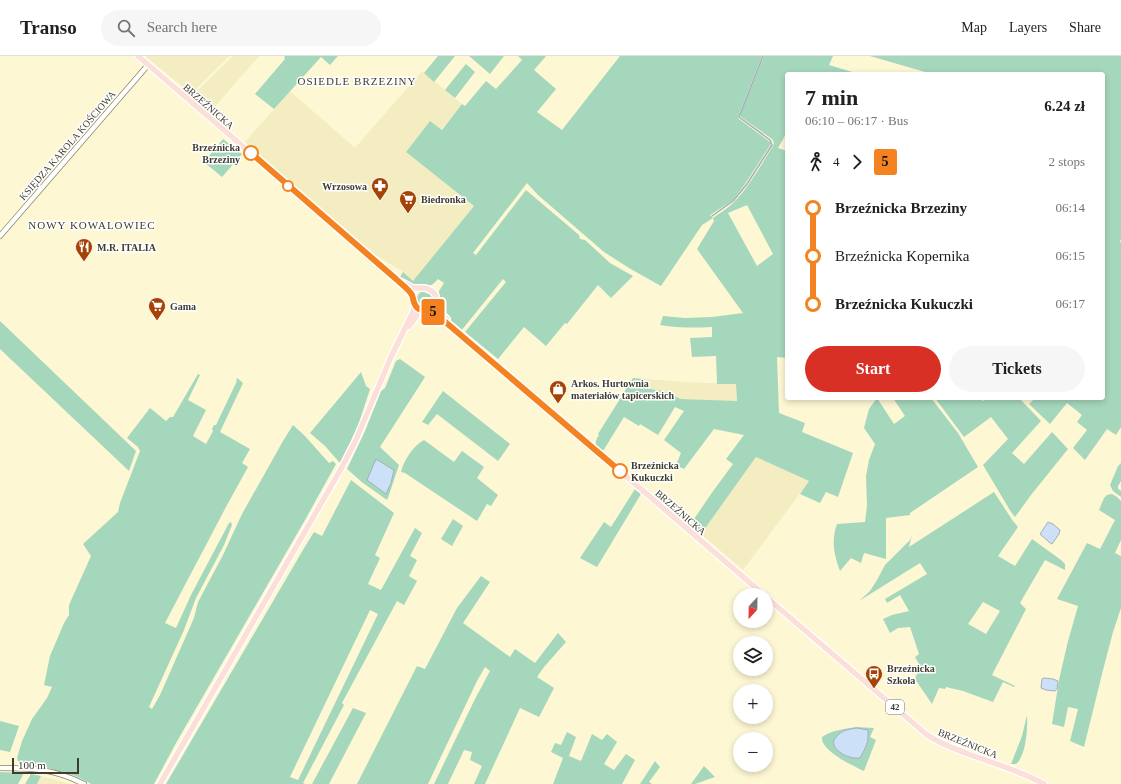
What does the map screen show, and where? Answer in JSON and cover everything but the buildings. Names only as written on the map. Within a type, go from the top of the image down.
[{"type":"main road","name":"BRZEŹNICKA","points":[[138,56],[396,279],[410,292],[414,301]]},
{"type":"main road","name":"BRZEŹNICKA","points":[[396,279],[413,288],[421,288]]},
{"type":"main road","points":[[160,784],[342,468],[355,442],[388,363],[414,310],[414,294],[421,288]]},
{"type":"main road","name":"42","points":[[421,288],[432,291],[436,296],[436,302]]},
{"type":"main road","name":"42","points":[[414,301],[417,308],[426,311]]},
{"type":"main road","name":"BRZEŹNICKA","points":[[436,302],[437,309],[459,333]]},
{"type":"main road","points":[[402,335],[418,314],[433,307],[436,302]]},
{"type":"main road","name":"BRZEŹNICKA","points":[[426,311],[436,314],[459,333],[756,588]]},
{"type":"main road","name":"BRZEŹNICKA","points":[[773,603],[934,740],[1020,772],[1044,784]]},
{"type":"street","name":"KSIĘDZA KAROLA KOŚCIOWA","points":[[0,236],[148,65]]},
{"type":"street","points":[[0,768],[44,770],[65,776],[84,784]]},
{"type":"shaded area","points":[[229,56],[195,90],[189,92],[146,57]]},
{"type":"shaded area","points":[[233,56],[259,56],[211,111],[197,99],[195,93]]},
{"type":"shaded area","points":[[422,71],[462,104],[441,130],[430,121],[406,152],[474,206],[413,281],[403,272],[376,255],[245,142],[290,91],[355,148]]},
{"type":"shaded area","points":[[645,379],[736,384],[737,402],[681,399],[663,391],[644,388]]},
{"type":"shaded area","points":[[756,457],[809,481],[743,570],[701,534]]},
{"type":"shaded area","points":[[41,776],[57,780],[69,784],[37,784]]},
{"type":"green space","points":[[285,56],[338,56],[330,65],[321,57],[274,109],[255,94],[285,59]]},
{"type":"green space","points":[[438,56],[455,56],[434,82],[424,73]]},
{"type":"green space","points":[[469,56],[504,56],[490,74]]},
{"type":"green space","points":[[518,56],[546,56],[534,70],[556,89],[537,112],[562,130],[620,56],[762,56],[738,117],[771,144],[732,201],[710,215],[713,218],[702,225],[661,286],[604,252],[538,195],[527,183],[473,253],[476,255],[526,190],[579,235],[580,239],[585,240],[610,263],[633,276],[611,298],[598,285],[567,324],[565,323],[546,346],[524,327],[498,359],[465,332],[506,282],[503,279],[461,331],[440,309],[439,291],[444,283],[438,279],[431,285],[413,286],[400,277],[403,272],[413,281],[474,206],[406,152],[430,121],[442,130],[462,104],[465,106],[486,81],[496,89],[522,60]]},
{"type":"green space","points":[[764,56],[833,56],[829,65],[852,72],[785,72],[785,136],[778,148],[785,150],[785,358],[777,357],[779,413],[805,423],[802,432],[853,453],[838,497],[826,492],[820,503],[800,494],[809,481],[756,457],[701,534],[690,525],[733,464],[726,459],[744,435],[714,429],[684,469],[676,465],[681,453],[664,440],[684,411],[675,407],[658,435],[640,424],[639,426],[624,417],[603,451],[597,446],[596,443],[598,434],[633,378],[645,379],[644,388],[663,391],[681,399],[737,401],[736,384],[717,384],[716,356],[692,357],[690,338],[712,337],[712,327],[686,328],[660,325],[663,316],[685,318],[712,317],[743,313],[697,249],[714,221],[713,218],[731,205],[744,191],[773,146],[774,143],[772,139],[740,115]],"holes":[[[747,205],[773,254],[757,266],[728,213]]]},
{"type":"green space","points":[[870,56],[1121,56],[1121,427],[1116,435],[1107,429],[1085,460],[1073,448],[1087,430],[1077,422],[1082,415],[1067,403],[1050,424],[1029,404],[1033,400],[1105,400],[1105,72],[925,72]]},
{"type":"green space","points":[[466,64],[475,72],[455,98],[445,90]]},
{"type":"green space","points":[[223,139],[242,154],[222,177],[204,162]]},
{"type":"green space","points":[[422,291],[428,291],[433,296],[431,305],[428,307],[422,307],[417,302],[417,296]]},
{"type":"green space","points":[[0,321],[136,451],[129,471],[0,349]]},
{"type":"green space","points":[[400,359],[425,377],[380,447],[399,465],[387,500],[363,483],[347,469],[365,431],[381,391],[385,388],[396,361]]},
{"type":"green space","points":[[361,372],[366,386],[370,389],[358,426],[340,463],[325,446],[310,433]]},
{"type":"green space","points":[[198,374],[200,375],[188,400],[206,410],[193,436],[206,444],[213,431],[212,429],[214,425],[216,425],[237,381],[237,378],[243,383],[220,432],[250,449],[242,463],[248,467],[165,623],[176,628],[191,595],[229,523],[231,522],[232,525],[224,545],[196,598],[184,630],[149,707],[152,709],[160,695],[194,618],[198,602],[223,555],[242,514],[293,425],[329,463],[333,461],[336,464],[154,784],[91,784],[70,774],[48,768],[21,764],[17,758],[22,741],[32,719],[47,698],[52,687],[44,685],[50,656],[69,615],[69,605],[91,556],[83,544],[118,512],[140,451],[138,447],[127,438],[150,408],[166,421],[170,417],[173,417]]},
{"type":"green space","points":[[443,391],[510,444],[498,461],[437,414],[428,425],[422,422]]},
{"type":"green space","points":[[876,400],[878,400],[894,424],[905,416],[894,400],[933,400],[958,433],[978,467],[910,513],[910,515],[886,518],[886,559],[864,553],[861,563],[851,558],[840,571],[834,548],[834,536],[837,524],[865,522],[867,506],[866,476],[869,460],[875,444],[864,428],[869,409]]},
{"type":"green space","points":[[936,400],[1021,400],[1041,421],[1012,453],[1024,464],[1052,432],[1068,449],[1015,517],[983,465],[1008,439],[991,417],[964,437]]},
{"type":"green space","points":[[424,440],[454,462],[462,451],[484,467],[477,478],[498,495],[491,506],[487,504],[477,521],[405,473],[401,472],[404,463],[410,454],[416,446]]},
{"type":"green space","points":[[1121,463],[1121,481],[1118,489],[1121,491],[1121,497],[1113,491],[1110,485],[1118,466]]},
{"type":"green space","points":[[351,480],[394,513],[375,555],[380,558],[368,584],[381,590],[415,528],[422,533],[410,556],[417,560],[409,576],[417,581],[404,605],[397,601],[342,703],[344,705],[303,783],[305,784],[166,784],[314,532],[322,536]],"holes":[[[370,610],[378,614],[298,780],[290,777]]]},
{"type":"green space","points":[[635,489],[641,494],[597,567],[580,558],[604,522],[611,527]]},
{"type":"green space","points":[[994,492],[1018,527],[998,556],[1015,566],[1032,539],[1065,564],[1065,570],[1045,560],[1020,603],[1026,609],[992,675],[1015,686],[1014,687],[1003,682],[993,702],[963,691],[946,687],[945,689],[939,688],[932,704],[915,679],[920,666],[915,657],[919,654],[910,627],[898,628],[890,633],[883,619],[909,611],[900,595],[887,603],[885,599],[927,574],[920,563],[859,601],[870,591],[885,565],[910,540],[912,535],[909,547]],"holes":[[[983,602],[1000,611],[986,634],[968,624]]]},
{"type":"green space","points":[[1112,494],[1121,501],[1121,540],[1115,553],[1121,556],[1121,608],[1113,632],[1084,747],[1070,741],[1078,709],[1068,707],[1064,727],[1052,724],[1059,680],[1078,606],[1057,599],[1087,543],[1100,549],[1115,520],[1099,510],[1104,498],[1107,495]]},
{"type":"green space","points":[[453,519],[463,526],[452,546],[441,539]]},
{"type":"green space","points":[[481,576],[490,582],[463,623],[510,657],[515,649],[535,663],[558,633],[566,642],[537,677],[554,688],[539,717],[520,708],[485,784],[474,784],[482,766],[470,760],[472,752],[464,750],[448,784],[434,784],[490,671],[485,667],[428,784],[357,784],[417,666],[425,669],[457,608]]},
{"type":"green space","points":[[353,708],[366,713],[329,784],[312,784]]},
{"type":"green space","points":[[1027,715],[1027,734],[1022,755],[1016,764],[1011,764],[1022,736]]},
{"type":"green space","points":[[0,721],[19,726],[10,752],[0,750]]},
{"type":"green space","points":[[856,727],[874,728],[870,737],[876,740],[864,771],[838,757],[826,747],[822,737],[838,730]]},
{"type":"green space","points":[[567,732],[576,737],[569,756],[581,761],[592,734],[602,740],[607,734],[617,742],[604,764],[614,770],[626,754],[635,760],[622,784],[553,784],[563,758],[551,752],[555,743],[561,745]]},
{"type":"green space","points":[[655,761],[660,767],[649,782],[652,784],[640,784]]},
{"type":"green space","points":[[704,766],[715,777],[691,784]]},
{"type":"green space","points":[[0,772],[22,773],[23,775],[18,784],[0,784]]},
{"type":"green space","points":[[31,774],[41,776],[37,784],[25,784]]},
{"type":"water","points":[[376,459],[394,470],[391,483],[386,494],[367,480]]},
{"type":"water","points":[[1048,522],[1060,530],[1052,544],[1040,534]]},
{"type":"water","points":[[1044,678],[1058,681],[1057,689],[1055,691],[1041,688],[1042,679]]},
{"type":"water","points":[[857,728],[868,730],[868,738],[860,758],[854,758],[841,753],[835,747],[834,740],[841,732]]},
{"type":"waterway","points":[[712,216],[733,201],[747,184],[772,145],[770,140],[739,117],[763,56]]},
{"type":"bus line","name":"5","points":[[251,153],[408,290],[417,308],[422,311],[433,312],[461,334],[620,471]]},
{"type":"place","name":"Brzeźnicka Brzeziny","points":[[251,153]]},
{"type":"place","name":"Wrzosowa","points":[[380,201]]},
{"type":"place","name":"Biedronka","points":[[408,214]]},
{"type":"place","name":"M.R. ITALIA","points":[[84,262]]},
{"type":"place","name":"Gama","points":[[157,321]]},
{"type":"place","name":"Arkos. Hurtownia materiałów tapicerskich","points":[[558,404]]},
{"type":"place","name":"Brzeźnicka Kukuczki","points":[[620,471]]},
{"type":"place","name":"Brzeźnicka Szkoła","points":[[874,689]]},
{"type":"district","name":"OSIEDLE BRZEZINY","points":[[357,81]]},
{"type":"district","name":"NOWY KOWALOWIEC","points":[[92,225]]}]
